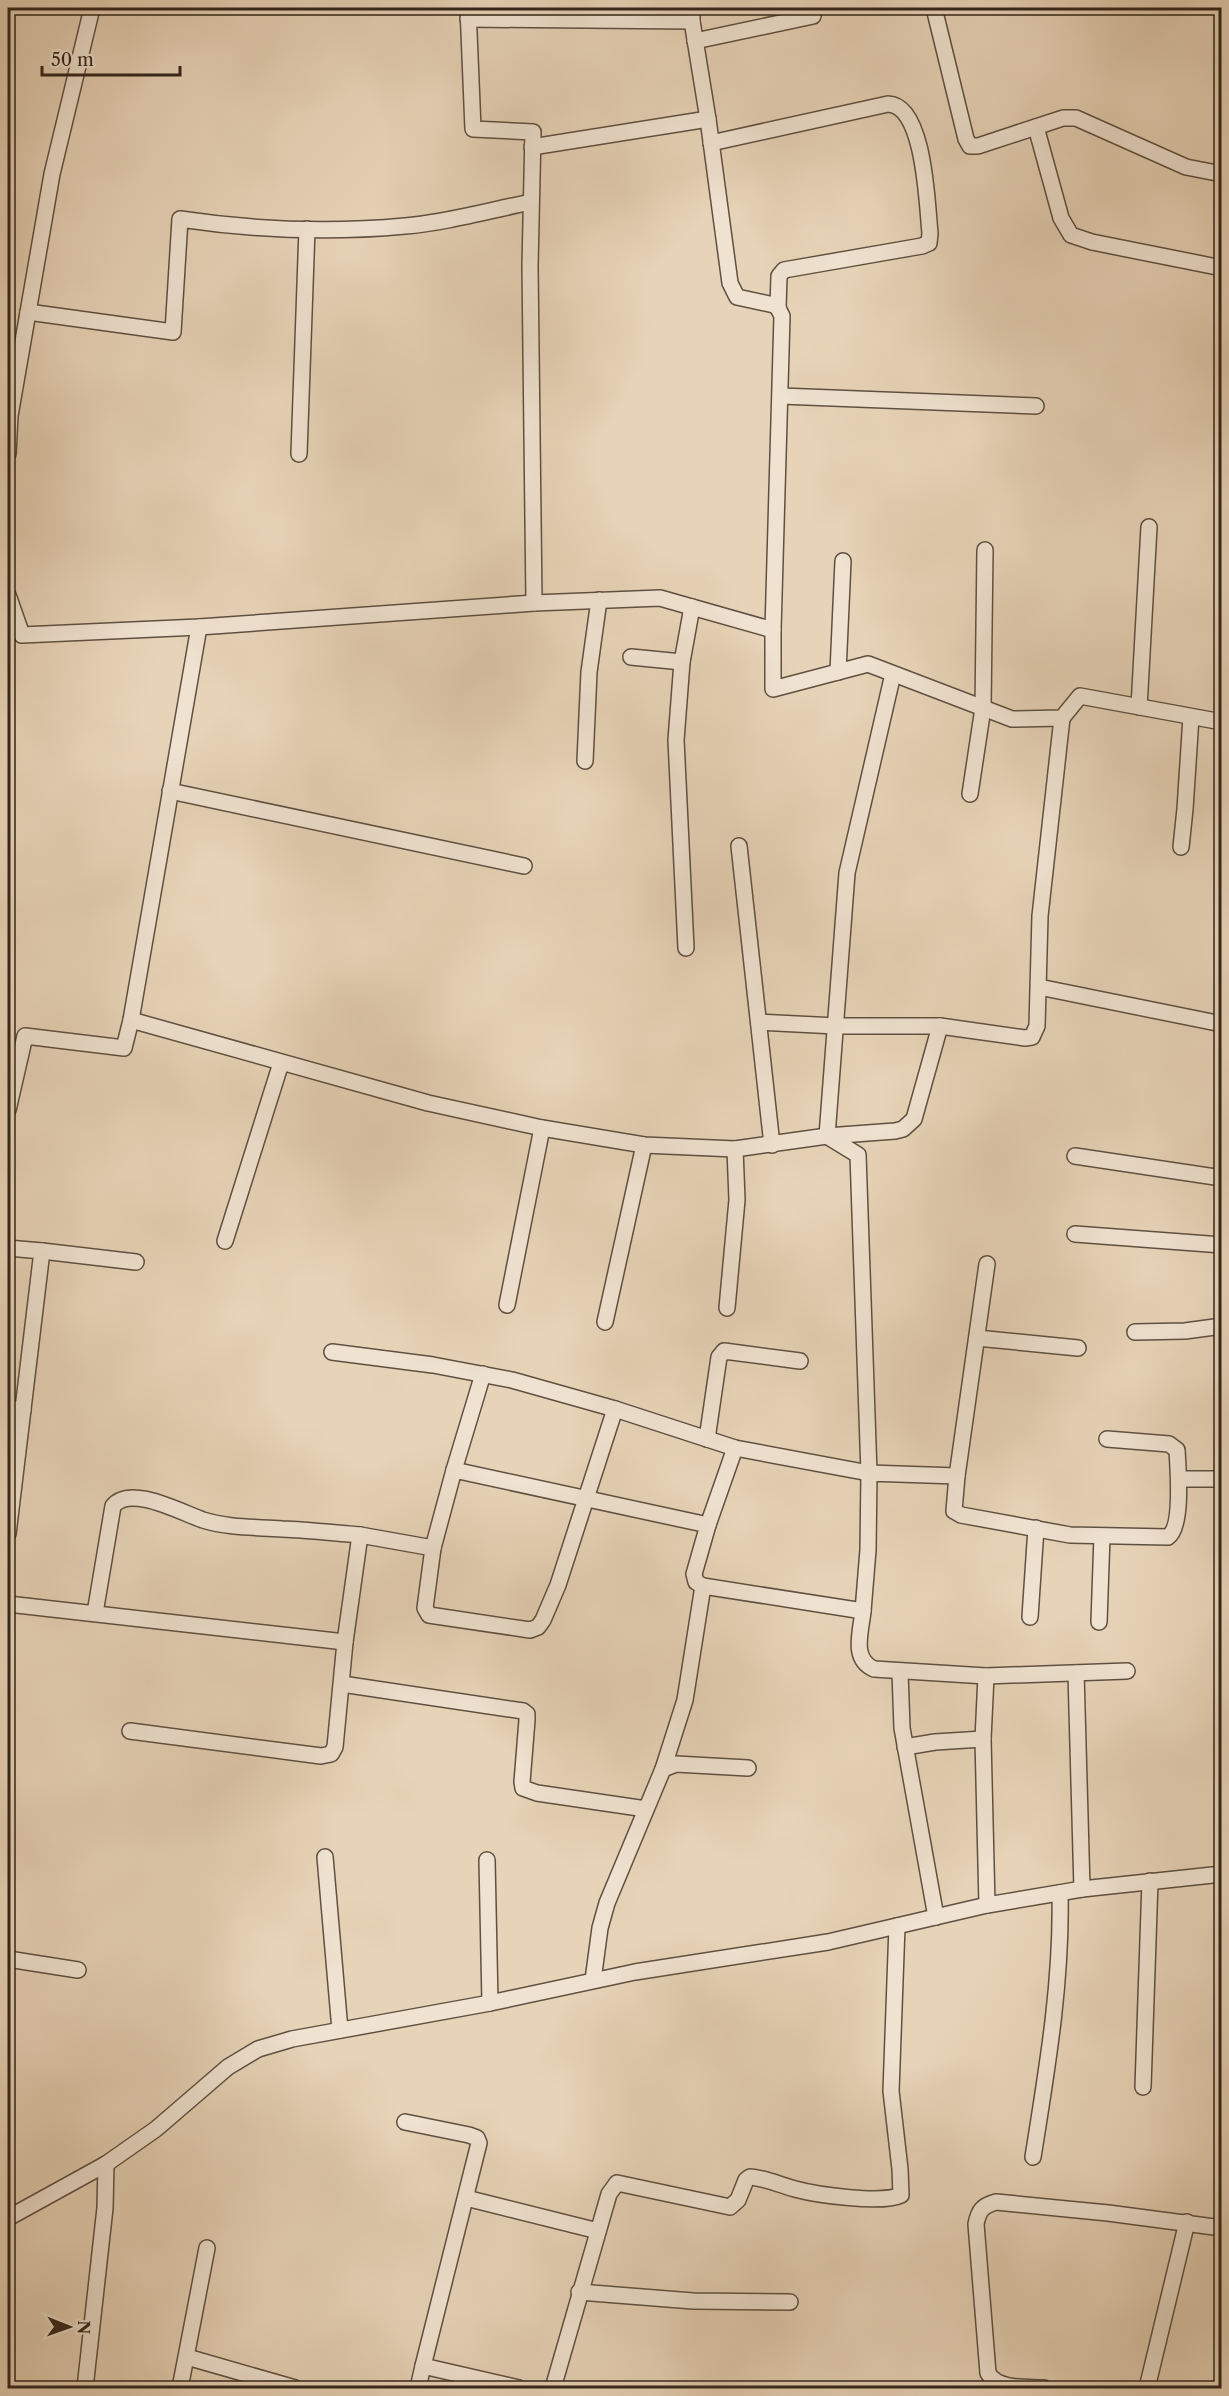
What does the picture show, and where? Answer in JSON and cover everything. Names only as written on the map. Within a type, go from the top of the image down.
[{"type":"street","points":[[8,454],[10,416],[52,174],[93,8]]},
{"type":"street","points":[[934,8],[968,143],[971,147],[1063,117],[1076,118],[1186,167],[1221,174]]},
{"type":"street","points":[[534,603],[531,202],[533,132],[473,129],[468,13],[692,14],[733,292],[742,300],[766,303],[778,308]]},
{"type":"street","points":[[695,41],[813,16]]},
{"type":"street","points":[[711,143],[894,104],[904,110],[918,142],[930,233],[929,243],[922,246],[784,270],[779,276],[778,308],[782,316],[781,396],[773,689],[868,664],[1012,719],[1062,717]]},
{"type":"street","points":[[532,147],[708,119]]},
{"type":"street","points":[[1036,126],[1060,218],[1071,235],[1086,241],[1221,268]]},
{"type":"street","points":[[28,312],[173,332],[180,219],[216,224],[307,229],[407,226],[531,202]]},
{"type":"street","points":[[299,454],[307,229]]},
{"type":"street","points":[[8,336],[23,340]]},
{"type":"street","points":[[781,396],[1036,406]]},
{"type":"street","points":[[1139,707],[1149,527]]},
{"type":"street","points":[[970,794],[983,708],[986,550]]},
{"type":"street","points":[[838,672],[843,561]]},
{"type":"street","points":[[8,595],[22,635],[199,627],[534,603],[660,598],[773,630]]},
{"type":"street","points":[[585,761],[589,672],[599,600]]},
{"type":"street","points":[[686,948],[676,740],[682,662],[692,607]]},
{"type":"street","points":[[8,1110],[25,1036],[124,1048],[131,1020],[199,627]]},
{"type":"street","points":[[631,657],[682,662]]},
{"type":"street","points":[[827,1136],[847,873],[893,674]]},
{"type":"street","points":[[759,1022],[836,1026],[940,1026],[1029,1038],[1035,1033],[1037,1026],[1040,916],[1062,717],[1080,696],[1221,722]]},
{"type":"street","points":[[1181,847],[1191,717]]},
{"type":"street","points":[[170,791],[524,866]]},
{"type":"street","points":[[739,846],[772,1145]]},
{"type":"street","points":[[1039,987],[1221,1024]]},
{"type":"street","points":[[131,1020],[428,1103],[542,1128],[644,1145],[735,1149],[827,1136],[895,1131],[910,1125],[914,1119],[940,1026]]},
{"type":"street","points":[[225,1240],[281,1063]]},
{"type":"street","points":[[507,1305],[542,1128]]},
{"type":"street","points":[[827,1136],[858,1155],[868,1473],[868,1550],[859,1647],[860,1658],[874,1669],[900,1672],[986,1676],[1127,1671]]},
{"type":"street","points":[[605,1322],[644,1145]]},
{"type":"street","points":[[727,1308],[736,1200],[735,1149]]},
{"type":"street","points":[[1075,1156],[1221,1178]]},
{"type":"street","points":[[1075,1234],[1221,1245]]},
{"type":"street","points":[[8,1248],[136,1262]]},
{"type":"street","points":[[8,1534],[15,1409],[42,1251]]},
{"type":"street","points":[[987,1264],[957,1476],[954,1511],[956,1514],[1070,1535],[1160,1538],[1173,1533],[1179,1479],[1177,1450],[1174,1446],[1107,1439]]},
{"type":"street","points":[[1135,1332],[1185,1331],[1221,1326]]},
{"type":"street","points":[[977,1338],[1078,1348]]},
{"type":"street","points":[[707,1439],[719,1357],[724,1351],[800,1361]]},
{"type":"street","points":[[332,1352],[433,1365],[512,1380],[615,1409],[735,1448],[868,1473],[957,1476]]},
{"type":"street","points":[[483,1374],[433,1548],[425,1608],[429,1615],[530,1630],[538,1626],[543,1620],[587,1497],[615,1409]]},
{"type":"street","points":[[735,1448],[708,1525],[694,1574],[696,1582],[703,1586],[863,1611]]},
{"type":"street","points":[[454,1470],[708,1525]]},
{"type":"street","points":[[1179,1479],[1221,1479]]},
{"type":"street","points":[[95,1613],[113,1506],[118,1499],[126,1497],[168,1505],[203,1520],[227,1525],[360,1535],[433,1548]]},
{"type":"street","points":[[1030,1617],[1036,1528]]},
{"type":"street","points":[[130,1731],[321,1756],[331,1754],[335,1747],[345,1642],[360,1535]]},
{"type":"street","points":[[1099,1622],[1102,1536]]},
{"type":"street","points":[[593,1980],[596,1948],[607,1903],[663,1769],[685,1700],[703,1586]]},
{"type":"street","points":[[8,1604],[345,1642]]},
{"type":"street","points":[[900,1672],[902,1728],[936,1917]]},
{"type":"street","points":[[1076,1673],[1082,1889]]},
{"type":"street","points":[[986,1676],[983,1739],[987,1905]]},
{"type":"street","points":[[342,1684],[524,1711],[527,1714],[527,1720],[523,1788],[537,1793],[646,1809]]},
{"type":"street","points":[[905,1747],[935,1742],[983,1739]]},
{"type":"street","points":[[663,1769],[675,1764],[748,1768]]},
{"type":"street","points":[[325,1857],[340,2030]]},
{"type":"street","points":[[488,1860],[490,2003]]},
{"type":"street","points":[[8,2217],[106,2164],[156,2129],[228,2067],[258,2049],[292,2039],[490,2003],[593,1980],[828,1942],[987,1905],[1082,1889],[1221,1874]]},
{"type":"street","points":[[1143,2087],[1150,1881]]},
{"type":"street","points":[[1034,2157],[1058,1988],[1061,1939],[1060,1893]]},
{"type":"street","points":[[553,2388],[609,2193],[617,2183],[730,2207],[738,2200],[746,2180],[750,2177],[824,2194],[880,2198],[895,2198],[901,2195],[891,2091],[897,1926]]},
{"type":"street","points":[[8,1959],[78,1970]]},
{"type":"street","points":[[405,2122],[477,2138],[479,2143],[418,2388]]},
{"type":"street","points":[[85,2388],[105,2208],[106,2164]]},
{"type":"street","points":[[466,2198],[598,2231]]},
{"type":"street","points":[[1044,2388],[1001,2385],[992,2380],[988,2373],[976,2224],[979,2212],[984,2205],[996,2202],[1187,2222],[1221,2228]]},
{"type":"street","points":[[1147,2388],[1187,2222]]},
{"type":"street","points":[[180,2388],[207,2248]]},
{"type":"street","points":[[579,2292],[693,2301],[790,2302]]},
{"type":"street","points":[[187,2357],[247,2381],[295,2388]]},
{"type":"street","points":[[423,2366],[519,2388]]}]
